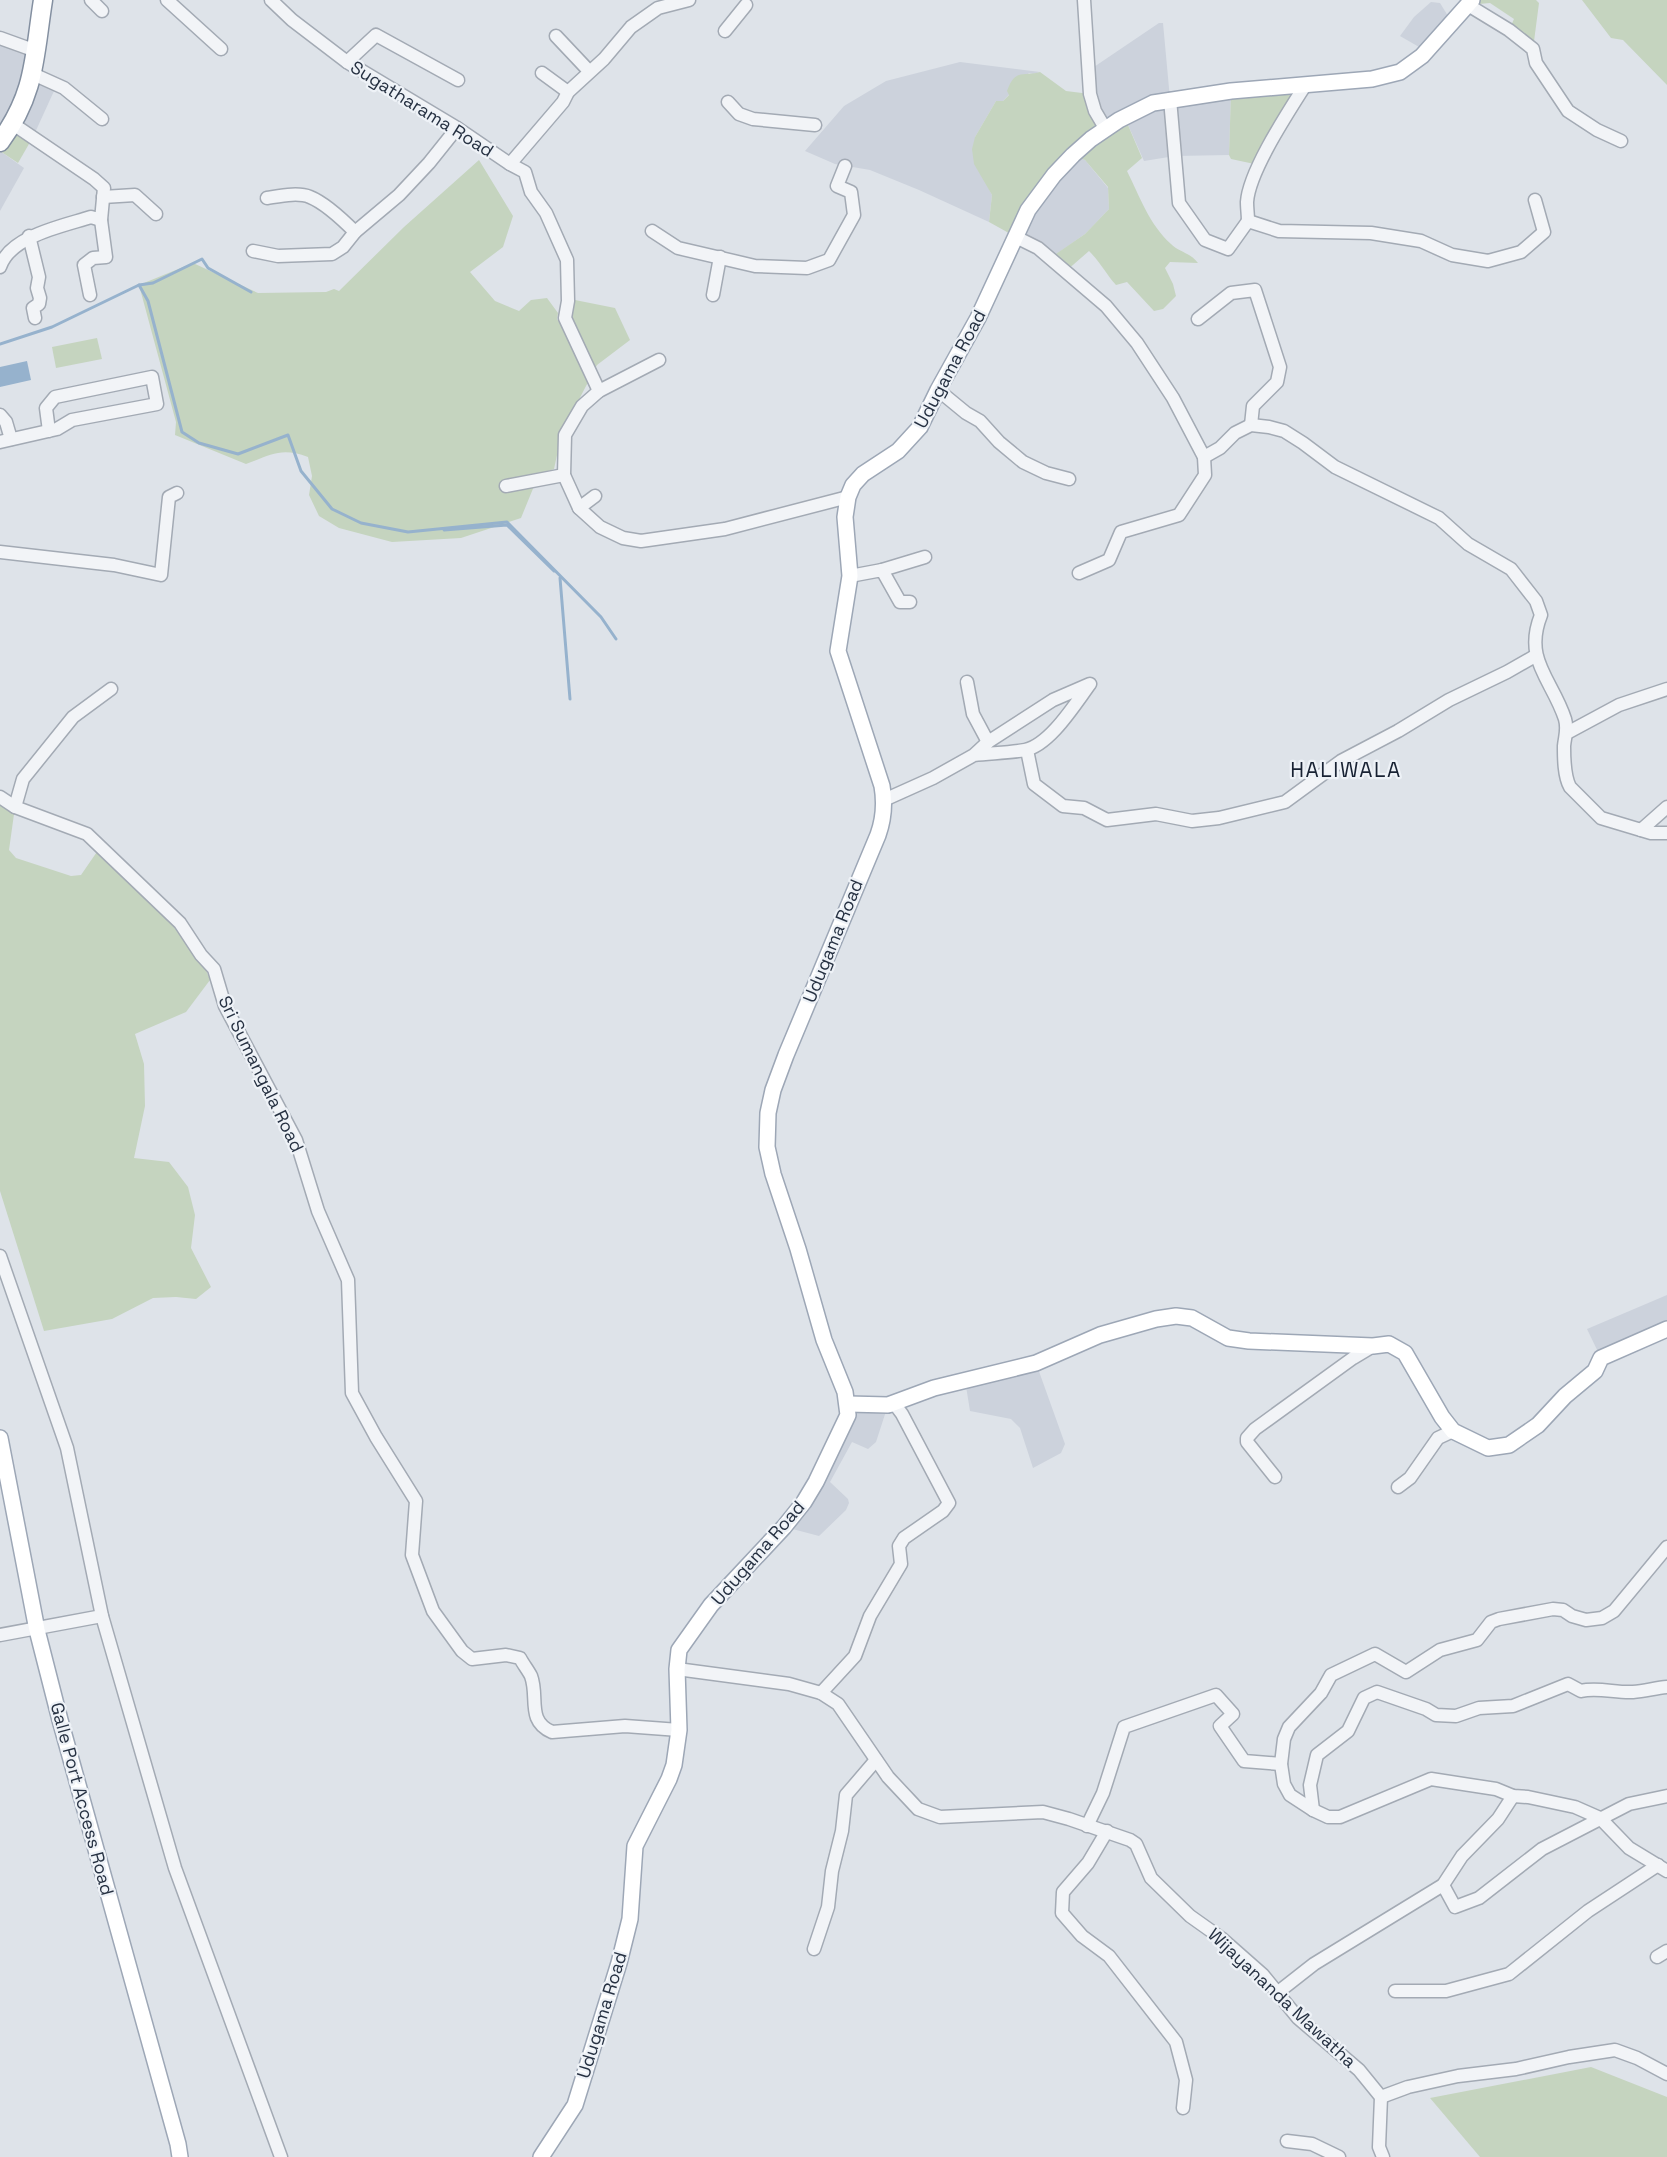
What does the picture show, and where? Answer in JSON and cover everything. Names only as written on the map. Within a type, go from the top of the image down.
[{"type":"highway","points":[[0,142],[13,124],[33,74],[43,0]]},
{"type":"main road","name":"Udugama Road","points":[[541,2157],[575,2105],[630,1919],[635,1846],[669,1779],[677,1750],[679,1650],[711,1605],[784,1527],[804,1502],[848,1415],[845,1392],[824,1340],[773,1174],[767,1147],[766,1128],[773,1090],[786,1055],[878,835],[884,815],[885,800],[882,786],[838,651],[850,576],[845,517],[848,497],[853,485],[863,474],[898,451],[924,421],[938,390],[978,318],[1028,210],[1073,154],[1106,128],[1153,103],[1170,99],[1372,79],[1400,72],[1422,56],[1470,2]]},
{"type":"main road","points":[[848,1404],[888,1406],[934,1388],[1036,1363],[1100,1335],[1156,1319],[1176,1316],[1192,1318],[1228,1338],[1249,1341],[1373,1346],[1389,1344],[1405,1353],[1442,1417],[1453,1431],[1488,1448],[1509,1445],[1538,1425],[1565,1396],[1595,1371],[1601,1358],[1667,1329]]},
{"type":"main road","name":"Galle Port Access Road","points":[[0,1438],[38,1630],[60,1720],[180,2157]]},
{"type":"street","points":[[91,0],[102,11]]},
{"type":"street","points":[[167,0],[221,49]]},
{"type":"street","name":"Sugatharama Road","points":[[272,0],[292,20],[347,62],[457,128],[510,164],[566,97],[589,71],[604,59],[631,27],[658,8],[689,0]]},
{"type":"street","points":[[1084,0],[1090,94],[1095,111],[1106,128]]},
{"type":"street","points":[[1470,2],[1533,49],[1536,63],[1568,111],[1597,130],[1621,141]]},
{"type":"street","points":[[725,32],[746,5]]},
{"type":"street","points":[[347,62],[376,35],[458,80]]},
{"type":"street","points":[[556,36],[589,71]]},
{"type":"street","points":[[0,38],[36,51]]},
{"type":"street","points":[[542,73],[566,97]]},
{"type":"street","points":[[33,74],[64,88],[102,119]]},
{"type":"street","points":[[1170,99],[1179,203],[1205,240],[1228,249],[1248,221],[1247,201],[1259,165],[1306,84]]},
{"type":"street","points":[[728,102],[739,114],[753,119],[816,125]]},
{"type":"street","points":[[13,124],[104,188],[101,220],[106,256],[93,258],[84,265],[90,295]]},
{"type":"street","points":[[253,251],[278,256],[332,254],[343,247],[355,232],[399,195],[457,128]]},
{"type":"street","points":[[510,164],[525,172],[531,192],[546,213],[567,260],[568,301],[565,318],[599,391]]},
{"type":"street","points":[[652,231],[678,248],[755,266],[807,268],[829,260],[854,215],[851,192],[837,186],[845,166]]},
{"type":"street","points":[[104,197],[135,195],[156,214]]},
{"type":"street","points":[[267,198],[283,195],[309,196],[338,216],[355,232]]},
{"type":"street","points":[[1248,221],[1279,231],[1371,233],[1421,241],[1452,255],[1488,261],[1521,252],[1544,232],[1535,200]]},
{"type":"street","points":[[0,267],[3,259],[29,236],[91,217],[101,220]]},
{"type":"street","points":[[29,236],[39,277],[37,288],[40,298],[39,304],[33,308],[35,318]]},
{"type":"street","points":[[1016,237],[1038,248],[1106,306],[1137,343],[1173,398],[1204,457],[1205,475],[1179,515],[1121,532],[1109,560],[1078,573]]},
{"type":"street","points":[[713,294],[720,257]]},
{"type":"street","points":[[1198,319],[1231,293],[1255,290],[1280,367],[1277,382],[1253,406],[1251,425]]},
{"type":"street","points":[[659,360],[599,391],[582,405],[565,435],[564,475],[579,508],[600,527],[623,538],[641,541],[725,529],[848,497]]},
{"type":"street","points":[[0,415],[6,422],[6,441],[57,429],[72,420],[157,404],[152,376],[55,397],[46,408],[49,430]]},
{"type":"street","points":[[938,390],[966,413],[980,421],[999,442],[1023,462],[1046,473],[1069,479]]},
{"type":"street","points":[[1204,457],[1220,448],[1235,433],[1251,425],[1284,431],[1303,442],[1335,467],[1439,518],[1468,544],[1511,569],[1536,601],[1541,615],[1535,631],[1535,656],[1565,719],[1566,781],[1600,818],[1641,830],[1667,833]]},
{"type":"street","points":[[506,486],[564,475]]},
{"type":"street","points":[[0,552],[114,565],[161,574],[169,498],[177,493]]},
{"type":"street","points":[[579,508],[596,496]]},
{"type":"street","points":[[850,576],[882,570],[925,557]]},
{"type":"street","points":[[882,570],[900,602],[910,602]]},
{"type":"street","points":[[1027,750],[1034,784],[1063,806],[1084,808],[1107,820],[1156,814],[1192,821],[1219,818],[1285,801],[1341,761],[1398,731],[1449,700],[1535,656]]},
{"type":"street","points":[[967,682],[973,714],[988,742]]},
{"type":"street","points":[[885,800],[933,778],[974,755],[988,742],[1053,700],[1090,684],[1069,713],[1041,743],[1027,750],[974,755]]},
{"type":"street","points":[[15,807],[23,779],[73,717],[111,689]]},
{"type":"street","points":[[1567,733],[1619,705],[1667,689]]},
{"type":"street","name":"Sri Sumangala Road","points":[[0,797],[15,807],[87,834],[180,923],[201,955],[214,969],[225,1006],[296,1140],[318,1211],[348,1280],[352,1393],[416,1501],[412,1555],[433,1611],[462,1651],[472,1659],[506,1655],[520,1658],[531,1676],[537,1719],[542,1728],[552,1732],[625,1726],[679,1730]]},
{"type":"street","points":[[1641,830],[1667,807]]},
{"type":"street","points":[[0,1256],[67,1448],[102,1616],[175,1868],[281,2157]]},
{"type":"street","points":[[1275,1477],[1247,1442],[1247,1438],[1255,1429],[1373,1346]]},
{"type":"street","points":[[821,1693],[855,1656],[870,1616],[901,1564],[899,1546],[904,1538],[943,1511],[949,1503],[902,1414],[896,1406],[888,1406]]},
{"type":"street","points":[[1398,1487],[1410,1478],[1438,1438],[1453,1431]]},
{"type":"street","points":[[1395,1991],[1446,1991],[1509,1974],[1588,1911],[1663,1868],[1629,1848],[1600,1818],[1575,1807],[1513,1796],[1496,1789],[1431,1779],[1340,1817],[1328,1817],[1290,1795],[1284,1784],[1281,1764],[1284,1739],[1289,1727],[1321,1693],[1331,1675],[1375,1654],[1406,1672],[1440,1650],[1477,1640],[1491,1622],[1499,1619],[1553,1609],[1563,1610],[1572,1616],[1586,1620],[1602,1618],[1614,1611],[1667,1547]]},
{"type":"street","points":[[0,1635],[38,1630],[102,1616]]},
{"type":"street","name":"Wijayananda Mawatha","points":[[677,1669],[789,1684],[821,1693],[838,1704],[888,1778],[918,1809],[928,1813],[939,1817],[1043,1812],[1130,1840],[1136,1844],[1152,1878],[1190,1916],[1221,1938],[1263,1976],[1298,2018],[1359,2070],[1381,2097]]},
{"type":"street","points":[[1313,1810],[1310,1785],[1317,1755],[1348,1731],[1364,1698],[1377,1692],[1426,1709],[1436,1715],[1456,1716],[1479,1708],[1513,1706],[1568,1684],[1581,1691],[1592,1688],[1606,1692],[1635,1692],[1667,1687]]},
{"type":"street","points":[[1087,1826],[1103,1793],[1124,1727],[1216,1695],[1233,1714],[1220,1726],[1244,1761],[1281,1764]]},
{"type":"street","points":[[814,1949],[828,1907],[846,1795],[876,1760]]},
{"type":"street","points":[[1278,1993],[1314,1964],[1443,1885],[1462,1856],[1498,1819],[1513,1796]]},
{"type":"street","points":[[1443,1885],[1455,1907],[1479,1898],[1542,1849],[1629,1804],[1667,1796]]},
{"type":"street","points":[[1107,1831],[1088,1863],[1063,1892],[1062,1913],[1082,1936],[1109,1956],[1176,2042],[1186,2080],[1183,2108]]},
{"type":"street","points":[[1383,2157],[1379,2147],[1381,2097],[1408,2087],[1458,2076],[1516,2069],[1615,2050],[1637,2058],[1667,2074]]},
{"type":"street","points":[[1287,2141],[1312,2144],[1339,2157]]},
{"type":"shaded area","points":[[1431,2],[1440,3],[1448,16],[1426,51],[1400,36],[1414,17]]},
{"type":"shaded area","points":[[1159,23],[1163,23],[1170,99],[1231,91],[1229,155],[1175,156],[1144,161],[1125,118],[1105,128],[1088,71]]},
{"type":"shaded area","points":[[0,38],[30,54],[19,95],[0,128]]},
{"type":"shaded area","points":[[960,62],[1040,72],[1029,73],[1003,101],[996,101],[975,137],[985,181],[992,195],[989,222],[870,170],[835,164],[805,151],[844,106],[886,81]]},
{"type":"shaded area","points":[[36,80],[54,91],[33,137],[17,121]]},
{"type":"shaded area","points":[[0,151],[24,168],[0,211]]},
{"type":"shaded area","points":[[1079,157],[1085,160],[1108,188],[1109,209],[1085,234],[1052,257],[1023,231],[1043,198]]},
{"type":"shaded area","points":[[1667,1295],[1667,1329],[1601,1358],[1587,1329]]},
{"type":"shaded area","points":[[1036,1363],[1065,1444],[1061,1453],[1033,1468],[1020,1428],[1011,1419],[970,1411],[965,1380]]},
{"type":"shaded area","points":[[848,1404],[888,1405],[876,1442],[868,1449],[852,1442],[830,1482],[848,1499],[846,1510],[819,1536],[785,1527]]},
{"type":"green space","points":[[1472,0],[1536,0],[1539,3],[1533,49],[1509,30],[1514,19],[1490,3],[1468,5]]},
{"type":"green space","points":[[1582,0],[1667,0],[1667,85],[1623,40],[1611,38]]},
{"type":"green space","points":[[1040,72],[1066,91],[1090,94],[1105,128],[1125,118],[1142,158],[1127,171],[1141,200],[1163,236],[1174,247],[1198,263],[1170,262],[1165,268],[1176,296],[1163,309],[1154,311],[1127,282],[1116,285],[1089,251],[1066,271],[1050,258],[1085,234],[1109,209],[1108,187],[1085,160],[1073,155],[1016,237],[989,222],[992,195],[974,164],[972,149],[975,137],[996,101],[1003,101],[1009,95],[1007,91],[1016,76]]},
{"type":"green space","points":[[1306,84],[1259,165],[1231,159],[1229,155],[1231,91]]},
{"type":"green space","points":[[12,128],[33,137],[18,163],[0,151],[0,147]]},
{"type":"green space","points":[[479,160],[513,216],[503,247],[470,272],[495,301],[519,311],[531,300],[547,298],[558,313],[559,322],[563,321],[575,300],[615,308],[630,340],[597,365],[562,432],[554,469],[539,474],[521,518],[461,538],[392,542],[339,528],[319,516],[309,495],[312,476],[308,457],[283,452],[246,464],[175,435],[176,422],[139,285],[193,263],[258,293],[326,292],[334,289],[339,291],[404,227]]},
{"type":"green space","points":[[97,338],[102,359],[56,368],[52,347]]},
{"type":"green space","points":[[0,797],[15,807],[9,850],[16,858],[71,876],[81,875],[101,846],[195,943],[210,980],[186,1012],[135,1034],[144,1064],[145,1106],[134,1158],[169,1162],[188,1187],[195,1215],[191,1248],[211,1287],[196,1299],[153,1298],[112,1319],[44,1331],[0,1191]]},
{"type":"green space","points":[[1591,2067],[1667,2097],[1667,2157],[1480,2157],[1430,2098]]},
{"type":"water","points":[[27,361],[31,380],[0,387],[0,367]]},
{"type":"waterway","points":[[0,344],[52,327],[139,285],[153,283],[202,259],[208,268],[251,292]]},
{"type":"waterway","points":[[139,285],[148,301],[182,432],[199,443],[238,454],[288,435],[301,471],[332,509],[361,523],[408,532],[507,522],[601,617],[616,639]]},
{"type":"waterway","points":[[444,530],[507,525],[554,571]]},
{"type":"waterway","points":[[560,578],[570,699]]},
{"type":"district","name":"HALIWALA","points":[[1346,770]]}]
